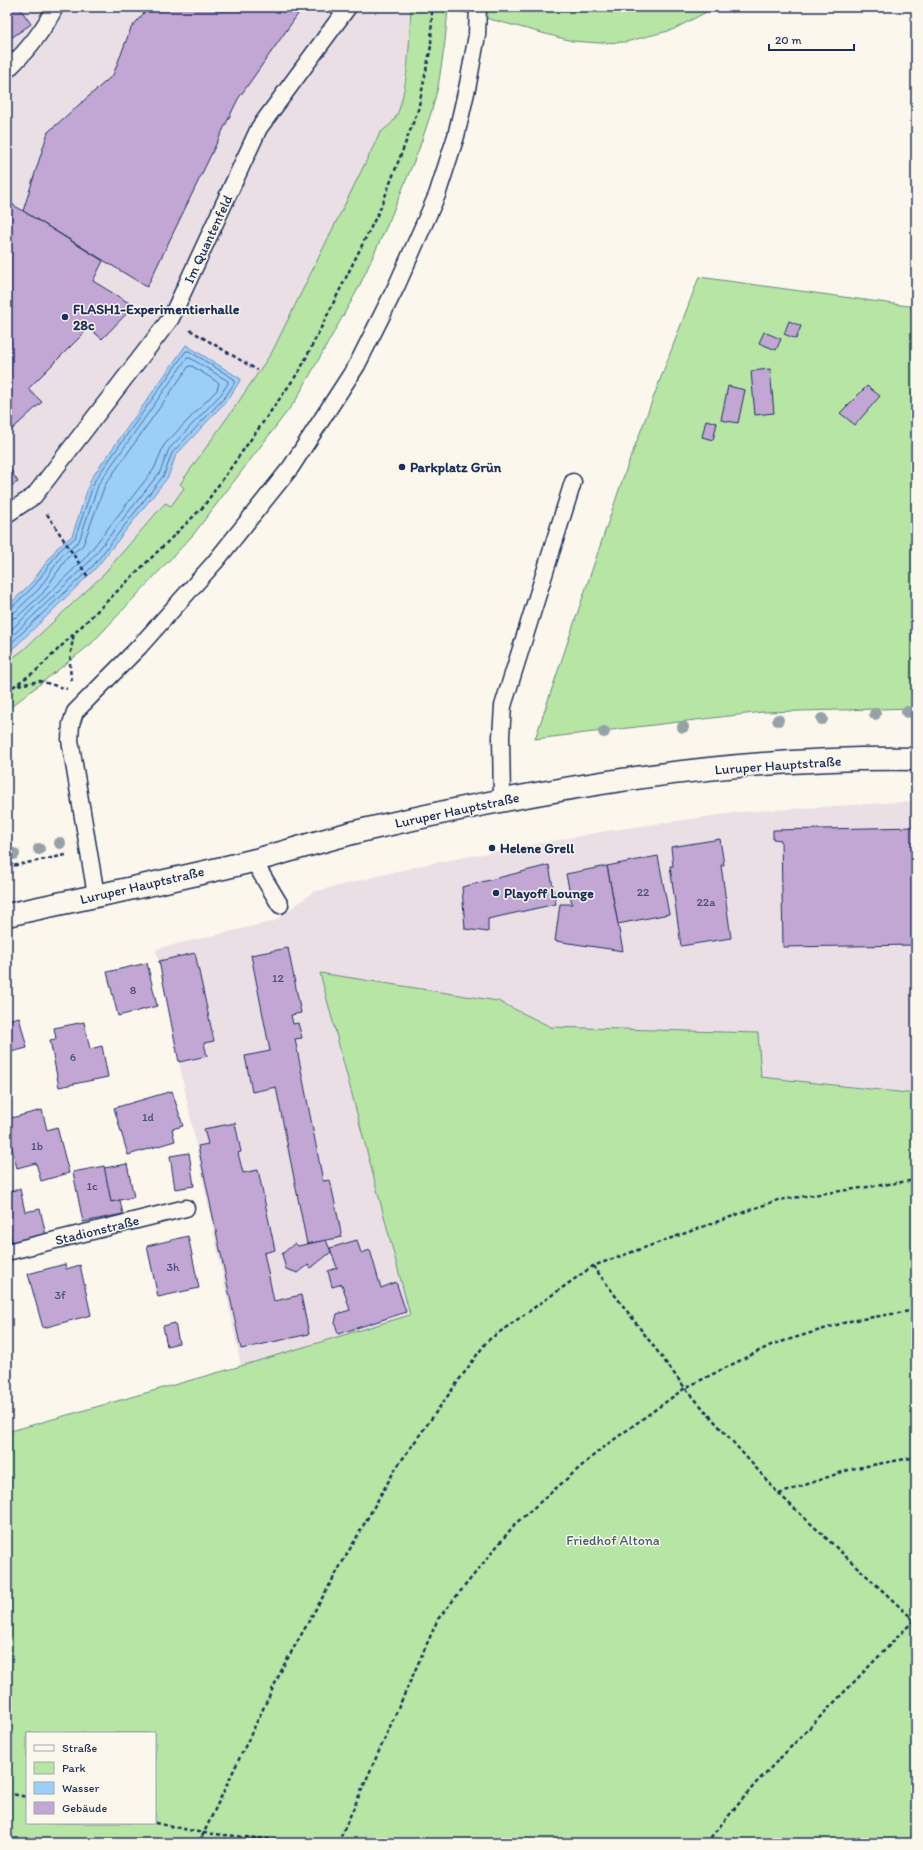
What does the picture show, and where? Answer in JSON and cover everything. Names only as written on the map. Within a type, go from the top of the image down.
[{"type":"main road","name":"Luruper Hauptstraße","points":[[7,915],[253,860],[362,831],[502,800],[580,786],[689,771],[870,758],[916,759]]},
{"type":"lane","points":[[7,70],[27,51],[47,24],[54,7]]},
{"type":"lane","name":"Im Quantenfeld","points":[[7,514],[34,496],[171,318],[259,128],[348,7]]},
{"type":"lane","points":[[96,896],[70,740],[71,724],[79,699],[139,647],[215,562],[291,467],[357,365],[397,285],[430,209],[454,144],[468,84],[477,35],[478,7]]},
{"type":"lane","points":[[502,800],[501,737],[503,706],[573,482]]},
{"type":"lane","points":[[253,860],[280,905]]},
{"type":"lane","name":"Stadionstraße","points":[[7,1252],[186,1208]]},
{"type":"path","points":[[7,691],[37,670],[203,507],[300,370],[381,207],[418,110],[431,46],[432,7]]},
{"type":"path","points":[[171,318],[257,370]]},
{"type":"path","points":[[34,496],[88,577]]},
{"type":"path","points":[[74,632],[69,668],[79,699]]},
{"type":"path","points":[[15,685],[40,681],[64,688],[79,699]]},
{"type":"path","points":[[7,867],[89,851]]},
{"type":"path","points":[[199,1843],[284,1665],[396,1468],[487,1341],[593,1266],[778,1200],[916,1180]]},
{"type":"path","points":[[593,1266],[684,1388],[779,1494],[916,1622]]},
{"type":"path","points":[[338,1843],[438,1619],[515,1524],[601,1449],[684,1388],[771,1345],[850,1321],[916,1310]]},
{"type":"path","points":[[779,1494],[851,1469],[916,1457]]},
{"type":"path","points":[[706,1843],[756,1783],[914,1619]]},
{"type":"path","points":[[7,1793],[26,1797]]},
{"type":"path","points":[[156,1823],[203,1833],[310,1843]]},
{"type":"shaded area","points":[[7,7],[411,7],[410,39],[401,104],[394,121],[380,133],[272,352],[180,484],[184,488],[170,507],[164,503],[101,577],[22,651],[7,662]]},
{"type":"shaded area","points":[[916,801],[916,1094],[761,1077],[758,1033],[551,1027],[498,1001],[320,973],[410,1315],[241,1366],[156,949],[275,921],[313,892],[423,865],[606,831],[741,812]]},
{"type":"green space","points":[[411,7],[716,7],[672,30],[626,42],[599,43],[572,41],[448,8],[445,42],[438,87],[419,149],[390,219],[358,289],[296,400],[193,535],[91,644],[7,710],[7,662],[22,651],[101,577],[165,503],[171,506],[184,488],[180,484],[272,352],[380,133],[393,122],[399,110],[407,65]]},
{"type":"green space","points":[[699,277],[916,307],[916,708],[763,712],[535,739],[624,475]]},
{"type":"green space","name":"Friedhof Altona","points":[[320,973],[498,1001],[551,1027],[758,1033],[761,1077],[916,1094],[916,1843],[7,1843],[7,1432],[241,1366],[410,1315]]},
{"type":"water","points":[[186,345],[241,379],[229,398],[176,455],[168,477],[96,568],[17,645],[7,652],[7,607],[32,582],[57,548],[72,536],[91,479]]},
{"type":"building","points":[[7,7],[19,7],[31,24],[7,41]]},
{"type":"building","points":[[149,7],[303,7],[238,99],[147,287],[23,211],[48,132],[113,75],[131,28]]},
{"type":"building","name":"FLASH1-Experimentierhalle 28c","points":[[7,201],[103,261],[93,281],[134,306],[102,339],[89,328],[28,389],[42,402],[7,434]]},
{"type":"building","points":[[789,321],[801,326],[796,339],[784,334]]},
{"type":"building","points":[[764,332],[781,339],[776,350],[759,343]]},
{"type":"building","points":[[770,369],[774,413],[755,415],[751,371]]},
{"type":"building","points":[[728,386],[745,390],[738,423],[721,420]]},
{"type":"building","points":[[867,386],[880,396],[855,425],[840,413]]},
{"type":"building","points":[[706,420],[717,423],[713,440],[702,437]]},
{"type":"building","points":[[7,464],[18,482],[7,488]]},
{"type":"building","points":[[916,827],[916,945],[783,947],[781,840],[773,839],[773,830]]},
{"type":"building","points":[[720,839],[724,865],[721,865],[731,938],[681,946],[670,866],[673,866],[671,847]]},
{"type":"building","points":[[658,856],[669,914],[618,924],[607,866]]},
{"type":"building","points":[[549,865],[556,904],[488,919],[488,932],[465,929],[462,887]]},
{"type":"building","points":[[607,866],[623,951],[555,941],[560,904],[572,904],[566,874]]},
{"type":"building","points":[[288,948],[301,1013],[291,1015],[293,1024],[298,1023],[302,1038],[295,1039],[323,1181],[330,1180],[342,1237],[307,1244],[276,1087],[252,1092],[245,1056],[270,1051],[251,955]]},
{"type":"building","points":[[195,953],[214,1041],[204,1043],[207,1056],[179,1062],[159,961]]},
{"type":"building","points":[[147,963],[157,1006],[118,1016],[107,972]]},
{"type":"building","points":[[19,1017],[27,1048],[7,1053],[7,1020]]},
{"type":"building","points":[[84,1022],[90,1049],[102,1046],[108,1077],[59,1087],[50,1040],[56,1039],[54,1028]]},
{"type":"building","points":[[172,1091],[183,1126],[172,1129],[175,1141],[128,1155],[114,1108]]},
{"type":"building","points":[[42,1110],[47,1130],[57,1127],[69,1173],[41,1181],[36,1163],[17,1168],[7,1128],[7,1119]]},
{"type":"building","points":[[235,1123],[241,1152],[238,1153],[243,1173],[258,1170],[275,1250],[264,1253],[274,1301],[301,1295],[309,1334],[241,1349],[198,1146],[208,1144],[204,1129]]},
{"type":"building","points":[[189,1153],[194,1186],[175,1189],[170,1156]]},
{"type":"building","points":[[127,1164],[134,1197],[111,1202],[104,1168]]},
{"type":"building","points":[[104,1166],[111,1202],[120,1200],[123,1214],[83,1222],[73,1172]]},
{"type":"building","points":[[20,1189],[25,1212],[40,1209],[46,1235],[12,1243],[7,1223],[7,1192]]},
{"type":"building","points":[[7,1223],[10,1235],[7,1235]]},
{"type":"building","points":[[188,1236],[199,1288],[158,1297],[147,1246]]},
{"type":"building","points":[[326,1240],[331,1252],[311,1268],[308,1265],[298,1273],[286,1269],[282,1254],[295,1243],[298,1246]]},
{"type":"building","points":[[357,1240],[361,1253],[370,1250],[381,1288],[396,1282],[406,1312],[338,1334],[335,1323],[337,1314],[350,1310],[342,1284],[332,1287],[328,1271],[337,1268],[330,1248]]},
{"type":"building","points":[[65,1264],[66,1269],[80,1265],[91,1315],[43,1328],[28,1274]]},
{"type":"building","points":[[175,1323],[179,1343],[167,1346],[163,1326]]},
{"type":"place","name":"FLASH1-Experimentierhalle 28c","points":[[65,317]]},
{"type":"place","name":"Parkplatz Grün","points":[[402,467]]},
{"type":"place","name":"Helene Grell","points":[[492,848]]},
{"type":"place","name":"Playoff Lounge","points":[[496,893]]}]
